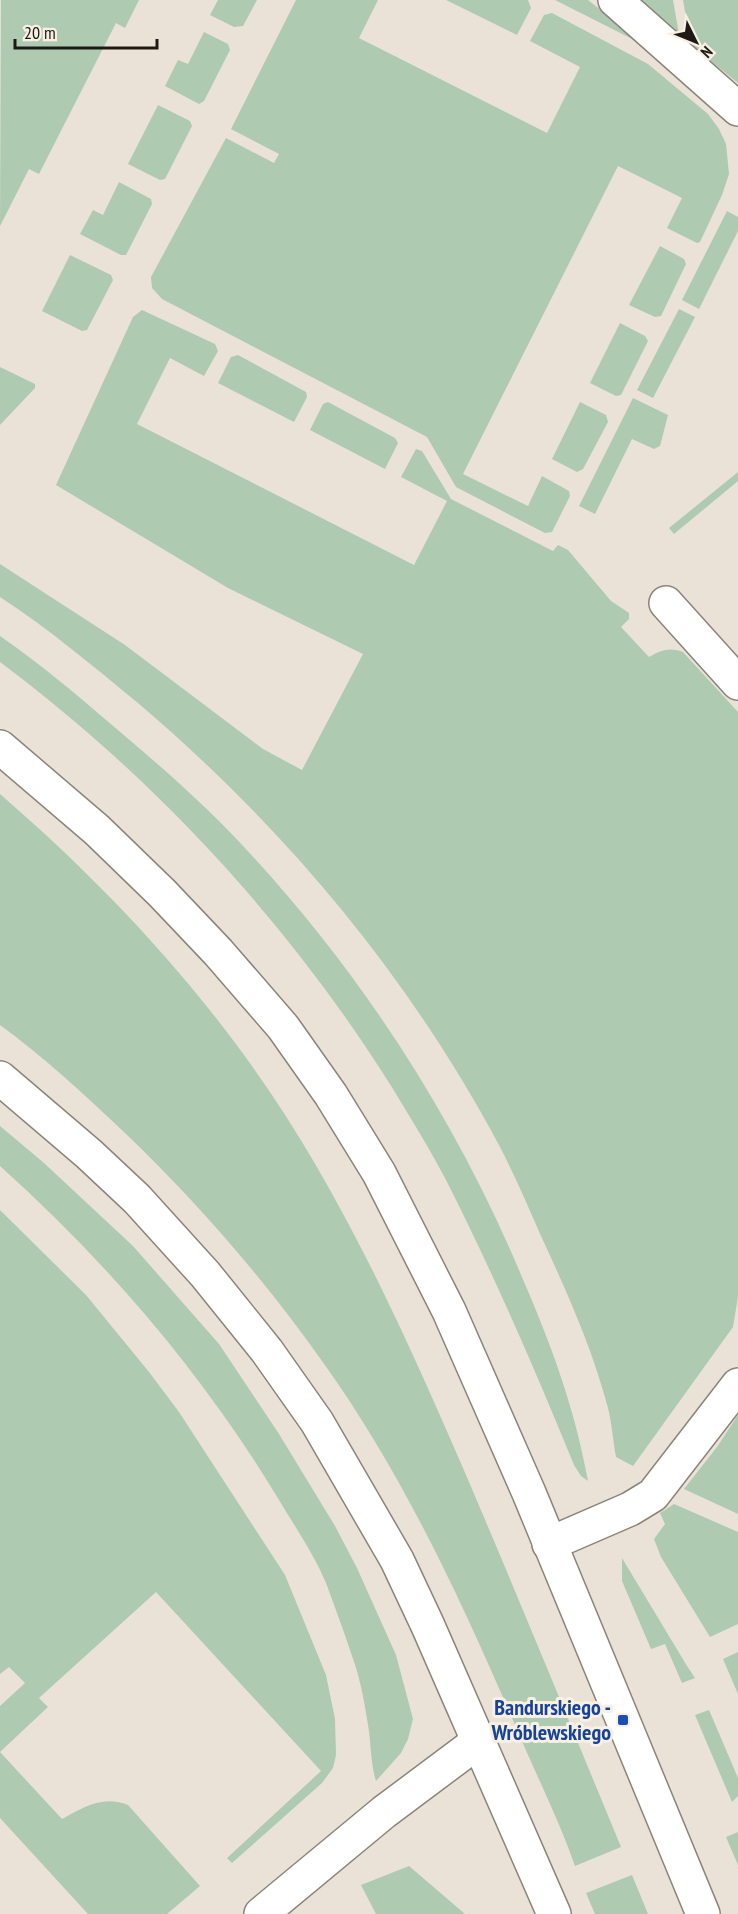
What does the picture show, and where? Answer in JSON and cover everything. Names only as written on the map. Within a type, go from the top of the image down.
[{"type":"main road","points":[[615,0],[738,109]]},
{"type":"main road","points":[[666,603],[738,683]]},
{"type":"main road","points":[[0,747],[97,830],[218,952],[283,1027],[332,1095],[379,1173],[449,1311],[529,1493],[703,1914]]},
{"type":"main road","points":[[0,1078],[89,1154],[137,1200],[205,1274],[267,1351],[317,1422],[397,1560],[554,1914]]},
{"type":"main road","points":[[549,1544],[630,1509],[653,1495],[738,1385]]},
{"type":"main road","points":[[261,1914],[384,1812],[479,1741]]},
{"type":"green space","points":[[1,0],[139,0],[125,28],[116,23],[39,174],[29,169],[0,226]]},
{"type":"green space","points":[[218,0],[257,0],[243,26],[234,27],[210,15]]},
{"type":"green space","points":[[296,0],[378,0],[359,38],[547,133],[580,67],[530,41],[544,15],[552,13],[648,64],[708,114],[719,129],[726,144],[729,174],[700,242],[697,243],[667,228],[682,198],[618,166],[463,474],[528,506],[542,476],[569,491],[570,496],[552,532],[545,533],[456,487],[427,437],[162,299],[152,288],[151,277],[226,138],[274,163],[279,154],[231,129]]},
{"type":"green space","points":[[446,0],[528,0],[531,8],[517,35]]},
{"type":"green space","points":[[555,0],[588,0],[648,47]]},
{"type":"green space","points":[[637,0],[673,0],[679,34]]},
{"type":"green space","points":[[683,0],[738,0],[738,83],[691,45]]},
{"type":"green space","points":[[204,32],[228,44],[230,50],[204,101],[199,104],[165,86],[178,60],[188,64]]},
{"type":"green space","points":[[158,105],[190,121],[192,126],[165,179],[160,180],[128,164]]},
{"type":"green space","points":[[119,182],[151,199],[152,204],[126,255],[121,255],[80,234],[93,210],[103,215]]},
{"type":"green space","points":[[727,211],[738,217],[738,231],[699,309],[682,300]]},
{"type":"green space","points":[[660,246],[684,259],[686,264],[661,316],[655,317],[629,305]]},
{"type":"green space","points":[[70,255],[111,275],[113,280],[87,330],[82,331],[42,311]]},
{"type":"green space","points":[[679,309],[695,317],[653,398],[637,390]]},
{"type":"green space","points":[[142,310],[215,344],[218,351],[204,376],[170,358],[137,424],[414,565],[447,501],[401,477],[416,449],[422,451],[451,499],[553,551],[558,545],[568,550],[611,601],[629,613],[629,619],[621,627],[649,657],[665,650],[683,652],[738,712],[738,1297],[733,1327],[633,1466],[616,1457],[608,1408],[587,1342],[506,1158],[426,1023],[384,964],[293,853],[192,751],[87,662],[0,597],[0,564],[125,645],[263,749],[302,770],[363,654],[228,588],[56,485],[133,317]]},
{"type":"green space","points":[[620,323],[645,336],[648,341],[621,395],[616,396],[590,383]]},
{"type":"green space","points":[[238,355],[306,392],[307,397],[294,422],[218,383],[231,357]]},
{"type":"green space","points":[[0,367],[35,384],[35,388],[0,425]]},
{"type":"green space","points":[[633,398],[668,415],[660,446],[654,449],[632,439],[595,514],[579,506]]},
{"type":"green space","points":[[328,402],[395,438],[398,443],[385,469],[310,430],[323,404]]},
{"type":"green space","points":[[580,402],[606,415],[608,422],[583,469],[577,472],[552,459]]},
{"type":"green space","points":[[738,472],[738,481],[674,534],[669,528]]},
{"type":"green space","points":[[0,636],[85,702],[168,773],[222,824],[312,925],[392,1034],[461,1149],[519,1270],[560,1374],[576,1426],[588,1481],[581,1476],[574,1465],[513,1321],[446,1180],[393,1089],[353,1028],[310,969],[216,857],[112,754],[0,662]]},
{"type":"green space","points":[[0,794],[76,863],[148,937],[181,975],[245,1056],[302,1142],[377,1279],[421,1373],[621,1847],[575,1866],[497,1684],[430,1541],[406,1495],[352,1404],[300,1331],[229,1243],[153,1160],[64,1077],[0,1025]]},
{"type":"green space","points":[[0,1126],[44,1163],[133,1246],[219,1344],[279,1434],[335,1526],[357,1568],[396,1655],[413,1719],[408,1739],[401,1753],[376,1781],[358,1674],[326,1583],[310,1551],[250,1454],[219,1409],[152,1322],[79,1242],[0,1166]]},
{"type":"green space","points":[[0,1210],[86,1295],[179,1412],[285,1575],[326,1675],[335,1719],[336,1755],[333,1768],[322,1783],[232,1863],[227,1858],[321,1771],[156,1592],[39,1698],[48,1707],[0,1752],[0,1706],[25,1683],[9,1667],[0,1674]]},
{"type":"green space","points":[[738,1415],[738,1514],[684,1489],[717,1447]]},
{"type":"green space","points":[[674,1504],[738,1532],[738,1624],[710,1637],[661,1557],[654,1539],[665,1524],[660,1513]]},
{"type":"green space","points":[[622,1558],[695,1678],[682,1683],[665,1644],[651,1649],[622,1581]]},
{"type":"green space","points":[[738,1652],[738,1694],[723,1659]]},
{"type":"green space","points":[[709,1710],[738,1778],[738,1796],[732,1802],[695,1715]]},
{"type":"green space","points":[[0,1752],[62,1819],[102,1802],[119,1802],[128,1805],[200,1886],[167,1914],[88,1914],[0,1818]]},
{"type":"green space","points":[[738,1832],[738,1865],[726,1837]]},
{"type":"green space","points":[[409,1866],[465,1914],[376,1914],[361,1885]]},
{"type":"green space","points":[[632,1875],[648,1914],[595,1914],[586,1893]]},
{"type":"place","name":"Bandurskiego - Wróblewskiego","points":[[623,1720]]}]
